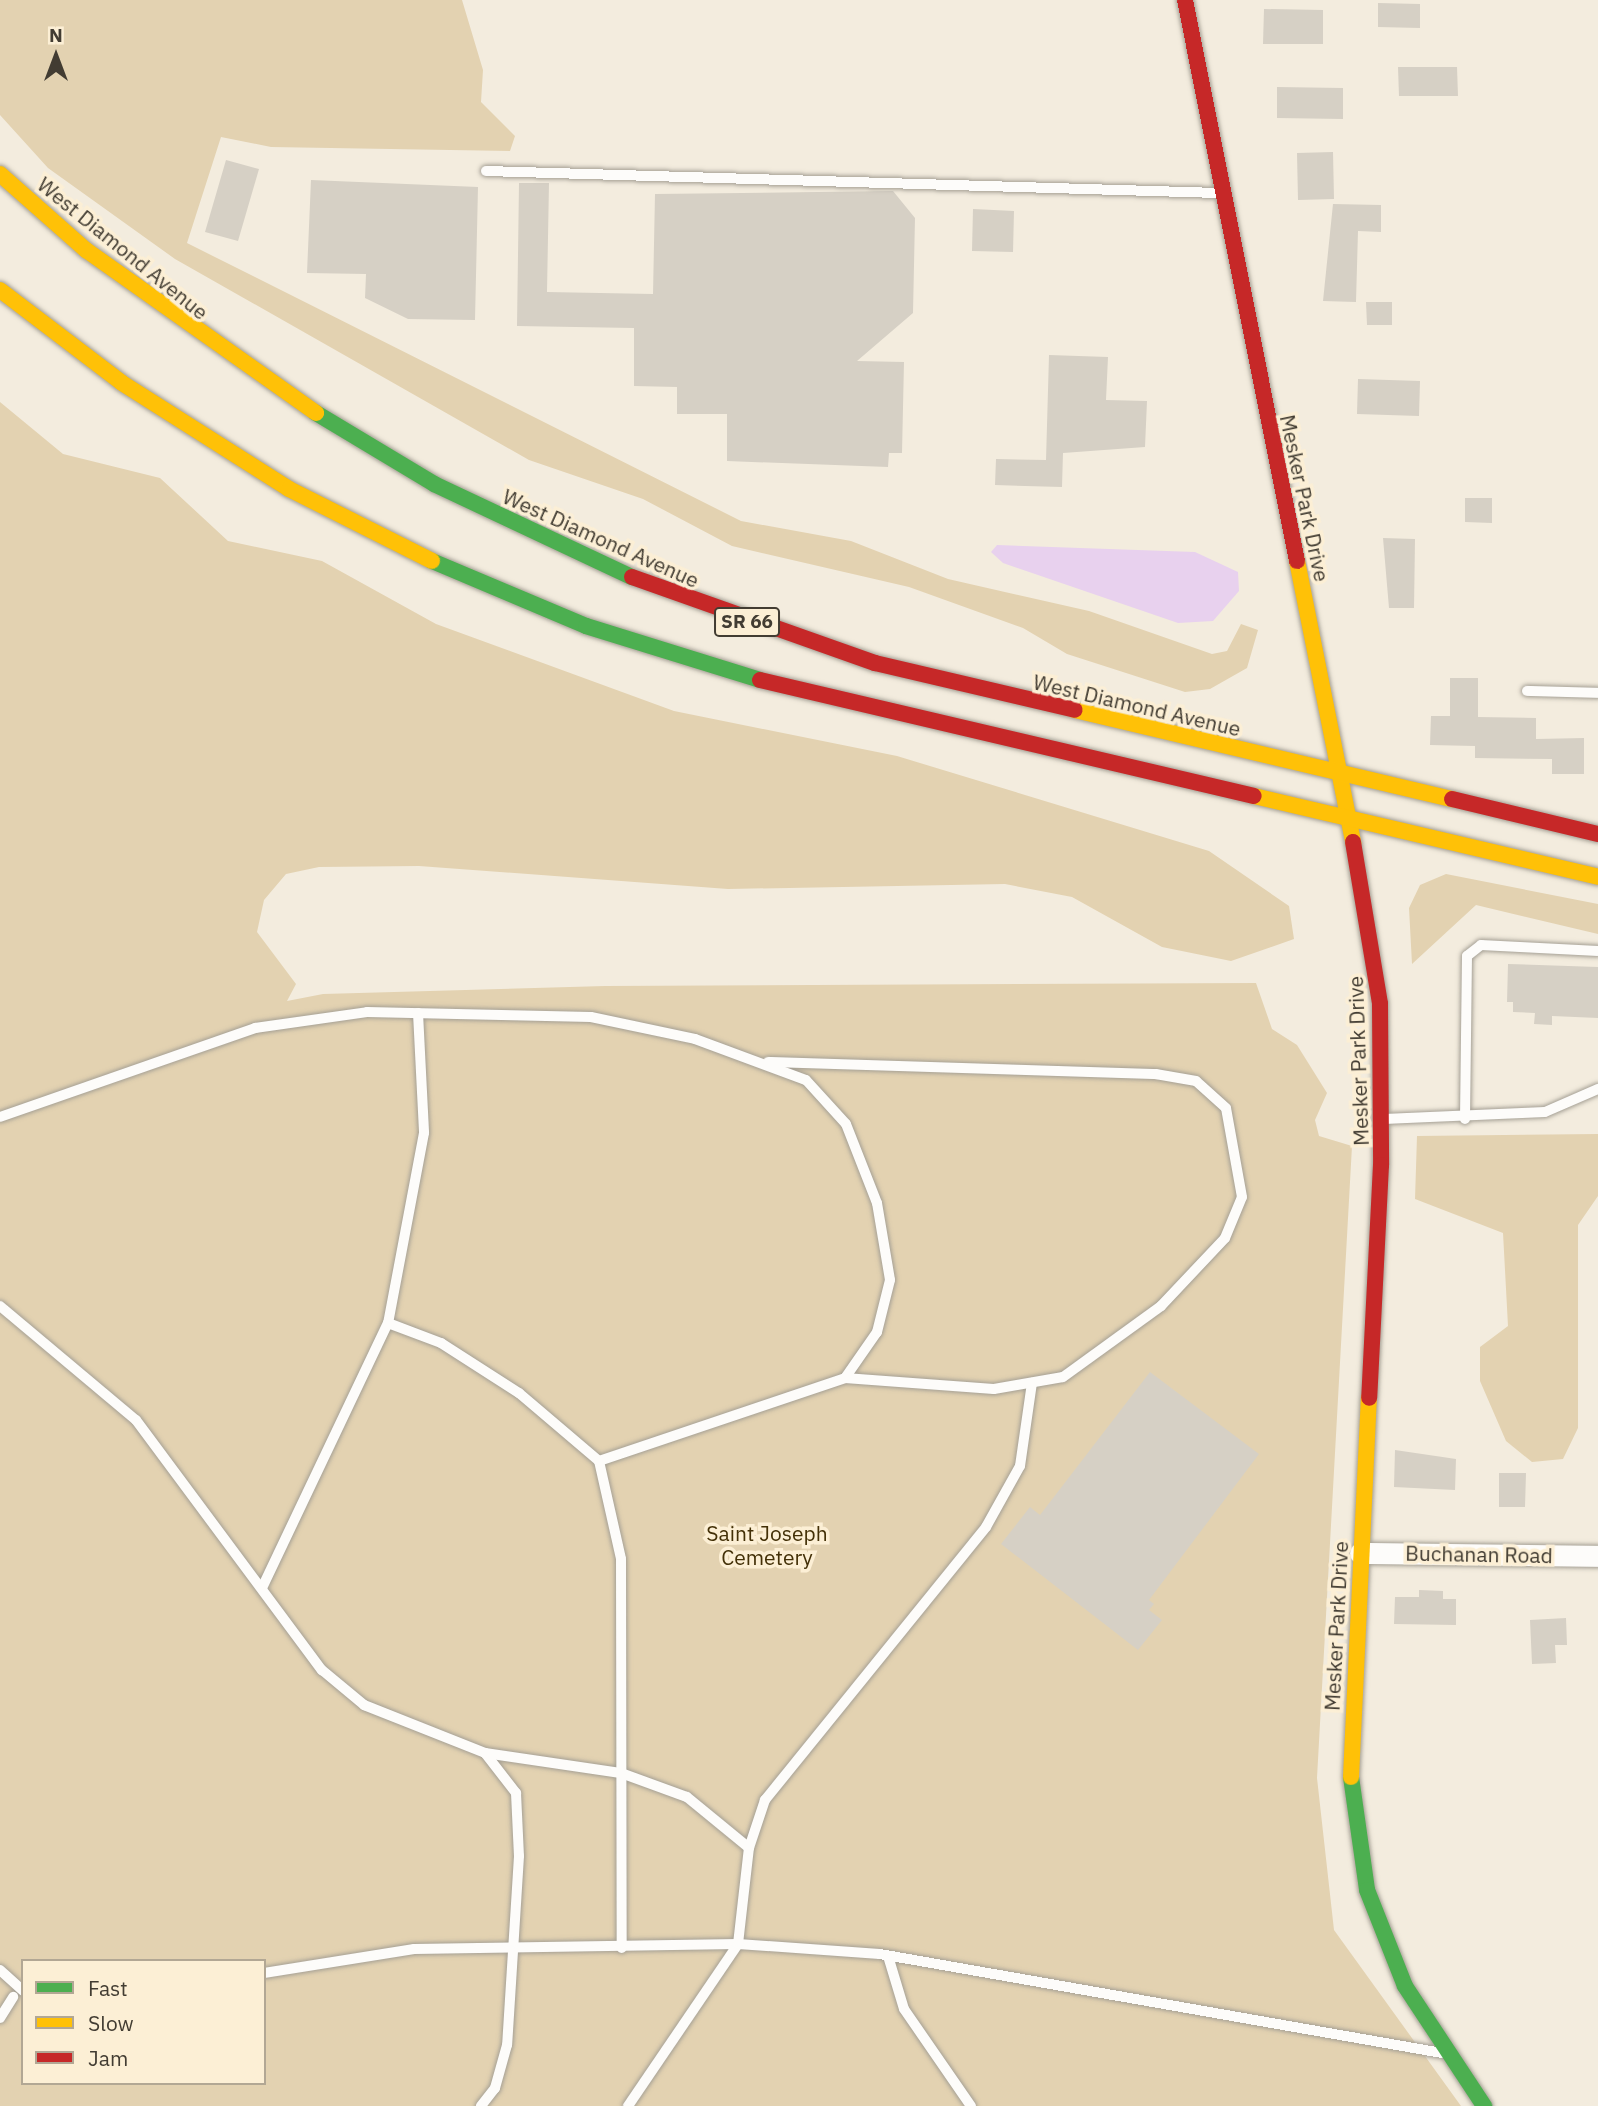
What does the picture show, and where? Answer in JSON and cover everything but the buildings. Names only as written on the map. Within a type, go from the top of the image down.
[{"type":"main road","name":"Mesker Park Drive","points":[[1185,0],[1349,819],[1380,1004],[1381,1119],[1350,1758],[1358,1850],[1387,1947],[1445,2053],[1484,2106]]},
{"type":"main road","name":"West Diamond Avenue","points":[[0,174],[86,250],[264,382],[434,484],[586,558],[722,613],[875,663],[1598,834]]},
{"type":"main road","name":"SR 66","points":[[0,290],[122,383],[289,489],[413,553],[586,626],[753,678],[1598,877]]},
{"type":"street","name":"Buchanan Road","points":[[1360,1553],[1598,1556]]},
{"type":"lane","points":[[486,171],[1223,193]]},
{"type":"lane","points":[[1527,691],[1598,693]]},
{"type":"lane","points":[[1465,1119],[1467,956],[1481,945],[1598,951]]},
{"type":"lane","points":[[0,1117],[255,1028],[367,1012],[591,1017],[768,1062],[806,1080],[846,1124],[877,1203],[890,1280],[877,1332],[845,1378]]},
{"type":"lane","points":[[262,1588],[388,1323],[424,1133],[418,1013]]},
{"type":"lane","points":[[599,1461],[845,1378],[995,1390],[1063,1377],[1160,1306],[1225,1238],[1241,1197],[1226,1108],[1196,1082],[1156,1074],[768,1062]]},
{"type":"lane","points":[[1381,1119],[1465,1119],[1545,1112],[1598,1088]]},
{"type":"lane","points":[[0,1306],[136,1420],[322,1670],[364,1705],[485,1753],[621,1773],[687,1797],[749,1848]]},
{"type":"lane","points":[[388,1323],[441,1343],[496,1379],[599,1461],[621,1559],[622,1948]]},
{"type":"lane","points":[[628,2106],[738,1944],[749,1848],[765,1800],[986,1527],[1020,1466],[1032,1383]]},
{"type":"lane","points":[[481,2106],[495,2088],[507,2045],[513,1951],[516,1793],[485,1753]]},
{"type":"lane","points":[[266,1973],[414,1949],[513,1951],[738,1944],[888,1956],[1445,2053]]},
{"type":"lane","points":[[888,1956],[904,2008],[971,2106]]},
{"type":"lane","points":[[0,1970],[20,1995]]},
{"type":"lane","points":[[0,1997],[20,1995]]},
{"type":"lane","points":[[0,2018],[20,1995]]},
{"type":"green space","points":[[0,0],[462,0],[483,70],[481,102],[515,136],[510,151],[271,147],[221,137],[187,243],[741,521],[851,541],[948,579],[1089,611],[1212,654],[1227,651],[1241,624],[1258,630],[1247,668],[1210,689],[1185,692],[1067,654],[1023,628],[909,587],[732,546],[643,499],[529,460],[175,259],[48,168],[0,115]]},
{"type":"green space","name":"Saint Joseph Cemetery","points":[[0,402],[63,454],[160,478],[228,541],[322,561],[436,624],[674,711],[897,756],[1209,851],[1289,906],[1294,939],[1231,961],[1162,947],[1072,897],[1005,884],[728,889],[419,866],[319,867],[286,874],[264,900],[257,932],[296,984],[287,1001],[323,994],[605,986],[1256,983],[1272,1029],[1297,1045],[1327,1093],[1315,1120],[1319,1136],[1352,1146],[1317,1778],[1334,1930],[1461,2106],[0,2106]]},
{"type":"green space","points":[[1446,874],[1598,904],[1598,934],[1476,905],[1412,964],[1409,908],[1420,885]]},
{"type":"green space","points":[[1598,1134],[1598,1196],[1578,1225],[1578,1428],[1563,1459],[1532,1462],[1506,1441],[1480,1381],[1480,1347],[1508,1326],[1503,1233],[1415,1199],[1417,1136]]},
{"type":"shaded area","points":[[997,545],[1195,552],[1238,572],[1239,591],[1213,621],[1178,623],[1003,563],[991,552]]},
{"type":"traffic: fast","points":[[316,413],[434,484],[632,577]]},
{"type":"traffic: fast","points":[[432,561],[586,626],[760,680]]},
{"type":"traffic: fast","points":[[1351,1777],[1367,1890],[1405,1986],[1484,2106]]},
{"type":"traffic: slow","points":[[0,174],[86,250],[316,413]]},
{"type":"traffic: slow","points":[[0,290],[122,383],[289,489],[432,561]]},
{"type":"traffic: slow","points":[[1297,561],[1353,842]]},
{"type":"traffic: slow","points":[[1075,710],[1452,799]]},
{"type":"traffic: slow","points":[[1254,796],[1598,877]]},
{"type":"traffic: slow","points":[[1351,1777],[1369,1398]]},
{"type":"traffic: jam","points":[[1185,0],[1297,561]]},
{"type":"traffic: jam","points":[[632,577],[875,663],[1075,710]]},
{"type":"traffic: jam","points":[[760,680],[1254,796]]},
{"type":"traffic: jam","points":[[1452,799],[1598,834]]},
{"type":"traffic: jam","points":[[1353,842],[1380,1004],[1381,1165],[1369,1398]]}]
